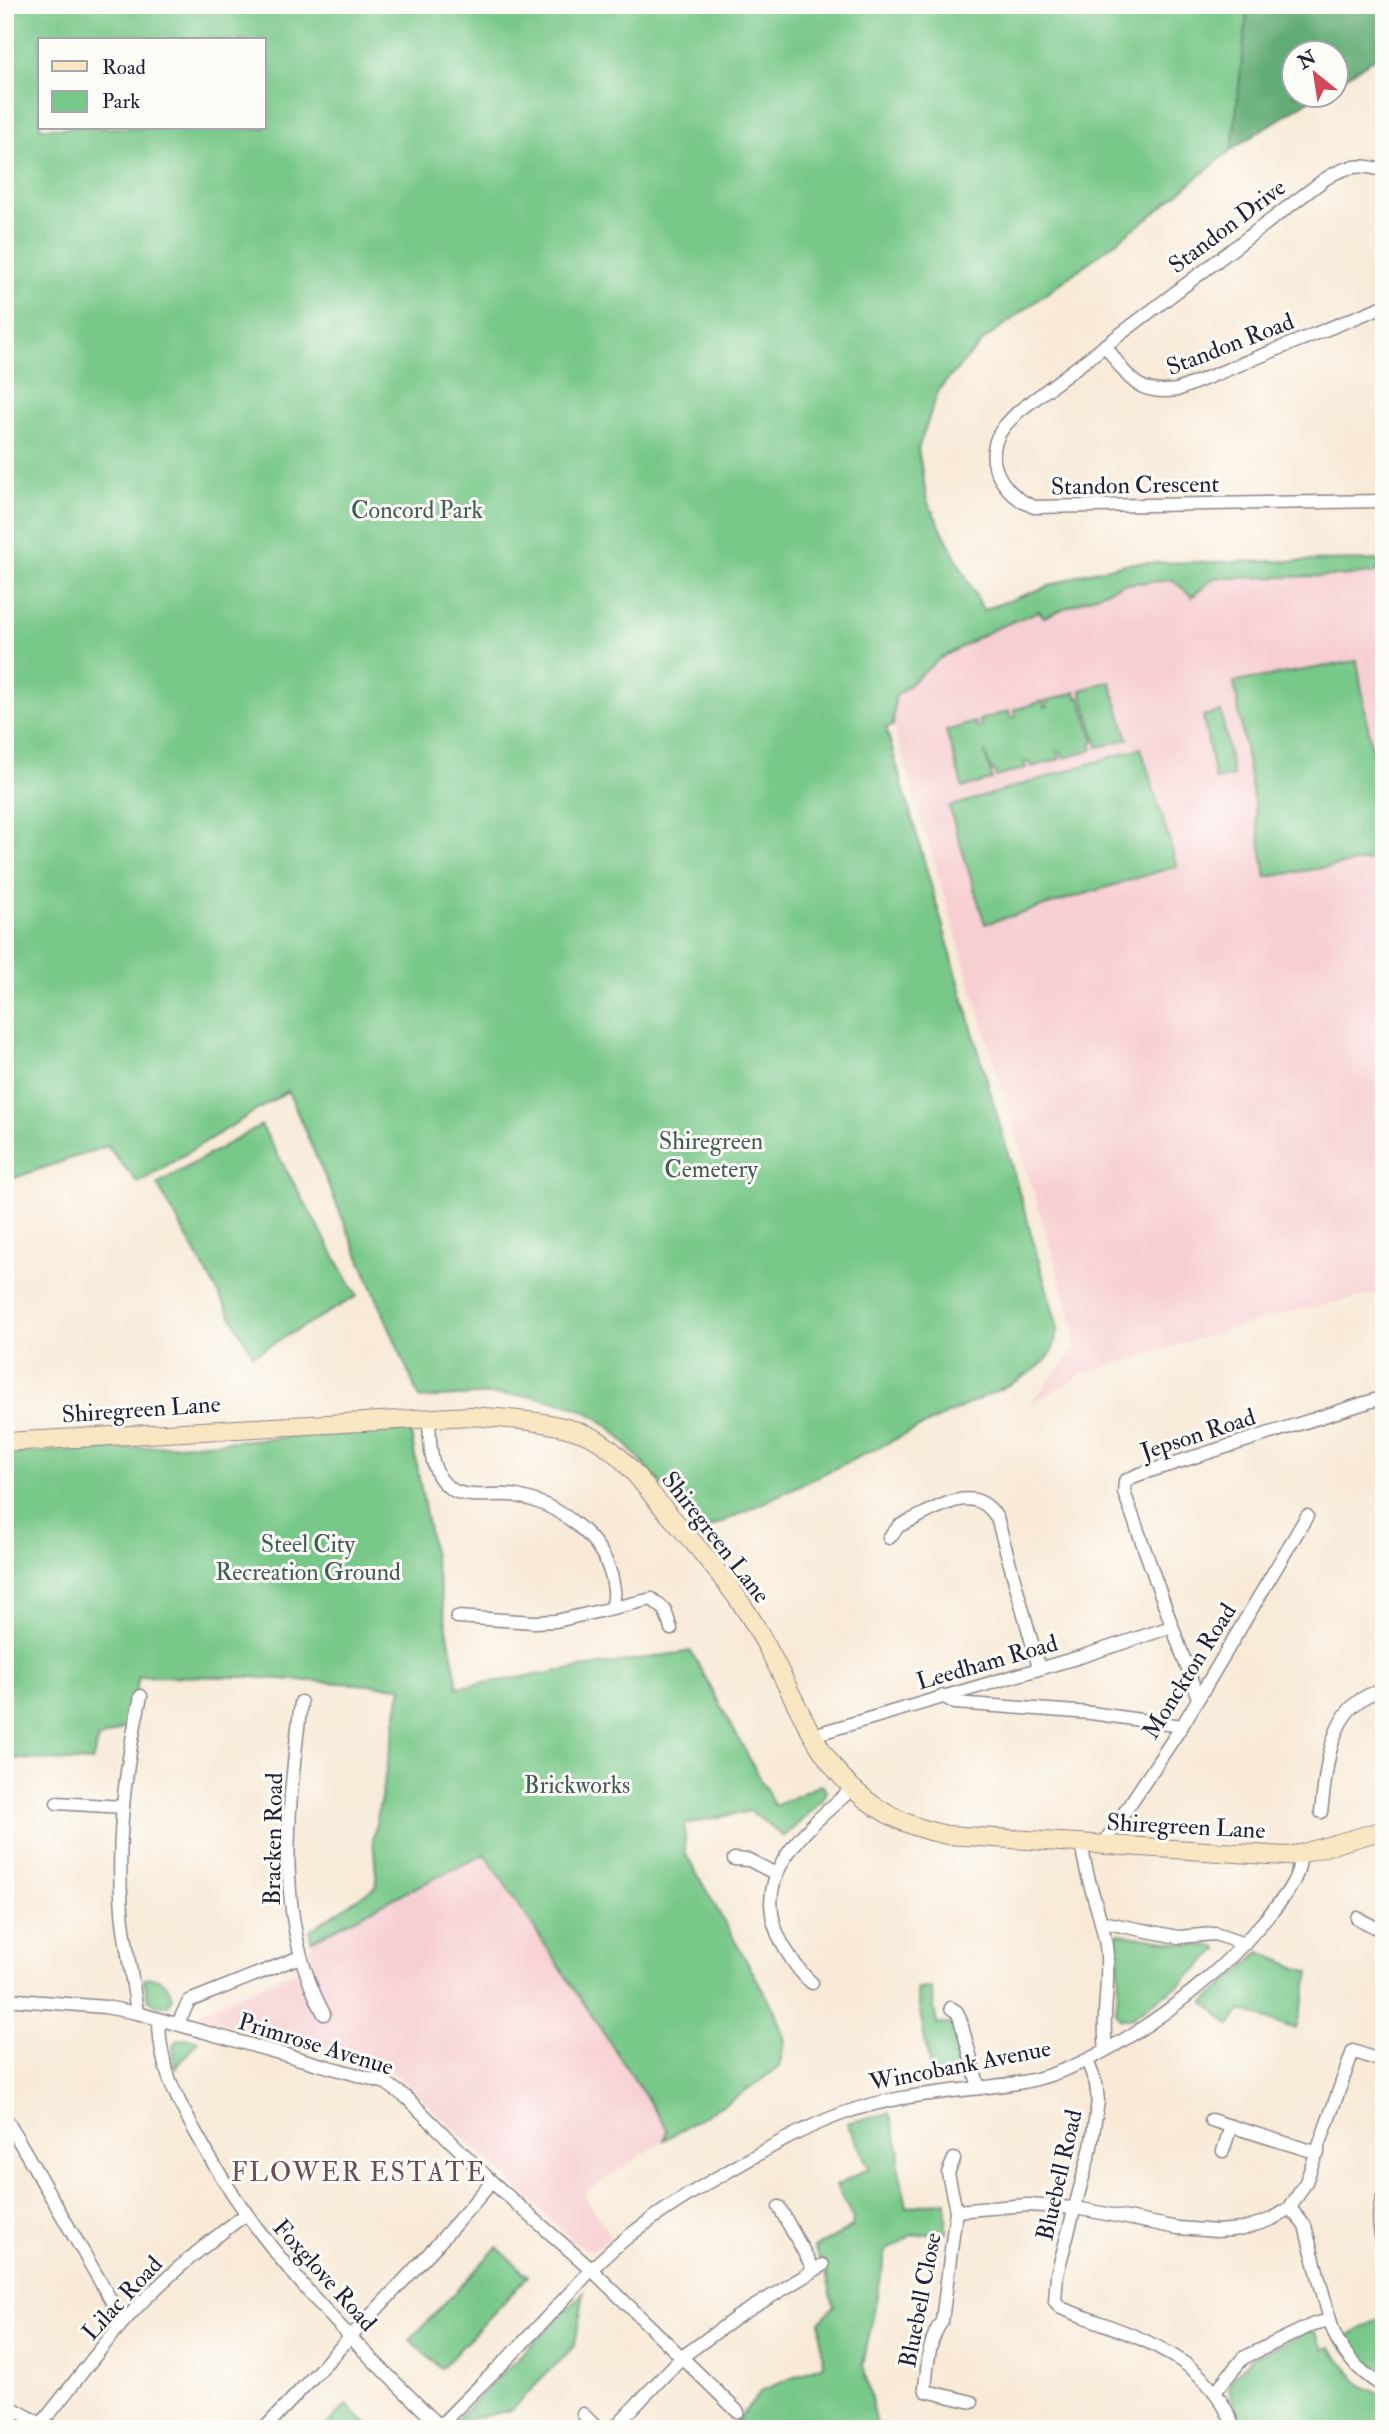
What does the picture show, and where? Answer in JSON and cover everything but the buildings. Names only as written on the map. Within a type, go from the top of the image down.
[{"type":"street","name":"Standon Drive","points":[[1105,345],[1338,170],[1360,166],[1384,171]]},
{"type":"street","name":"Standon Road","points":[[1105,345],[1130,378],[1140,386],[1160,392],[1177,390],[1384,306]]},
{"type":"street","name":"Standon Crescent","points":[[1105,345],[1020,411],[1001,431],[995,443],[996,468],[1009,491],[1020,501],[1034,507],[1384,501]]},
{"type":"street","name":"Jepson Road","points":[[1198,1698],[1124,1492],[1125,1481],[1384,1397]]},
{"type":"street","name":"Shiregreen Lane","points":[[5,1442],[470,1416],[521,1420],[585,1434],[601,1442],[636,1476],[703,1554],[744,1609],[835,1772],[881,1811],[919,1830],[947,1835],[1286,1856],[1300,1854]]},
{"type":"street","points":[[429,1417],[434,1466],[446,1484],[453,1490],[466,1494],[518,1496],[551,1508],[569,1519],[585,1531],[608,1563],[615,1597],[612,1607]]},
{"type":"street","points":[[889,1538],[899,1526],[961,1499],[977,1499],[985,1504],[997,1518],[1039,1668]]},
{"type":"street","name":"Monckton Road","points":[[1102,1846],[1182,1726],[1307,1516]]},
{"type":"street","points":[[457,1616],[534,1622],[604,1612],[612,1607],[652,1599],[665,1610],[671,1629]]},
{"type":"street","name":"Leedham Road","points":[[813,1735],[1083,1656],[1171,1627]]},
{"type":"street","points":[[1321,1812],[1332,1744],[1342,1718],[1366,1697],[1384,1690]]},
{"type":"street","points":[[137,2013],[121,1909],[120,1842],[129,1748],[141,1696]]},
{"type":"street","points":[[943,1696],[955,1703],[1091,1713],[1182,1726]]},
{"type":"street","name":"Bracken Road","points":[[301,1702],[292,1787],[288,1874],[300,1957],[306,1977],[324,2014]]},
{"type":"street","points":[[812,1983],[797,1967],[773,1925],[771,1901],[776,1874],[798,1838],[852,1789]]},
{"type":"street","points":[[57,1803],[123,1807]]},
{"type":"street","points":[[1300,1854],[1384,1830]]},
{"type":"street","points":[[1082,1845],[1087,1876],[1102,1922],[1107,1949],[1103,2030],[1106,2049]]},
{"type":"street","name":"Wincobank Avenue","points":[[440,2428],[592,2269],[661,2213],[715,2179],[804,2131],[847,2112],[917,2095],[1044,2077],[1087,2060],[1191,1993],[1244,1944],[1276,1907],[1296,1877],[1301,1865],[1300,1854]]},
{"type":"street","points":[[734,1859],[749,1860],[776,1874]]},
{"type":"street","points":[[1357,1918],[1384,1932]]},
{"type":"street","points":[[1102,1922],[1178,1937],[1214,1934],[1244,1944]]},
{"type":"street","points":[[178,2023],[189,2001],[300,1957]]},
{"type":"street","name":"Primrose Avenue","points":[[5,1999],[104,2007],[137,2013],[386,2083],[407,2098],[492,2182],[592,2269],[738,2412]]},
{"type":"street","points":[[951,2008],[957,2012],[960,2019],[979,2088]]},
{"type":"street","name":"Foxglove Road","points":[[159,2019],[163,2064],[171,2087],[207,2154],[245,2215],[294,2278],[440,2428]]},
{"type":"street","points":[[1384,2062],[1353,2051],[1318,2153],[1306,2182],[1290,2208],[1306,2226],[1338,2342],[1356,2367],[1384,2387]]},
{"type":"street","name":"Bluebell Road","points":[[1087,2060],[1096,2084],[1098,2101],[1091,2147],[1057,2274],[1055,2301],[1060,2308],[1172,2353],[1192,2367],[1215,2392]]},
{"type":"street","points":[[5,2117],[115,2308],[126,2319]]},
{"type":"street","points":[[1211,2120],[1318,2153]]},
{"type":"street","points":[[1223,2151],[1231,2126]]},
{"type":"street","name":"Bluebell Close","points":[[954,2159],[948,2173],[956,2211],[942,2321],[931,2342],[925,2387],[926,2391],[933,2395],[972,2402]]},
{"type":"street","points":[[264,2429],[436,2246],[492,2182]]},
{"type":"street","points":[[1384,2194],[1380,2205],[1380,2234],[1384,2248]]},
{"type":"street","name":"Bluebell Close","points":[[956,2211],[1027,2205],[1076,2208],[1178,2228],[1217,2231],[1243,2230],[1272,2220],[1290,2208]]},
{"type":"street","points":[[614,2429],[682,2357],[737,2317],[818,2268],[779,2207]]},
{"type":"street","name":"Lilac Road","points":[[46,2426],[126,2319],[205,2244],[245,2215]]},
{"type":"street","points":[[1234,2429],[1215,2392],[1243,2358],[1314,2324],[1330,2320]]},
{"type":"street","points":[[5,2404],[46,2426]]},
{"type":"street","points":[[583,2414],[598,2429]]},
{"type":"shaded area","points":[[1376,573],[1384,587],[1384,1292],[1278,1315],[1085,1373],[1027,1406],[1075,1350],[1075,1330],[893,726],[895,697],[939,659],[992,630],[1039,610],[1123,584],[1137,581]]},
{"type":"shaded area","points":[[485,1854],[667,2130],[664,2140],[584,2194],[612,2239],[592,2250],[579,2246],[383,2062],[201,2017],[201,2011],[313,1964],[311,1941]]},
{"type":"green space","name":"Concord Park","points":[[5,5],[1384,5],[1384,52],[1350,74],[1350,38],[1280,38],[1280,108],[1297,108],[1232,149],[1156,212],[984,340],[939,389],[918,449],[927,501],[983,610],[1085,573],[1130,563],[1383,560],[1376,573],[1214,578],[1192,597],[1173,580],[1123,584],[1044,617],[1039,611],[992,630],[939,659],[895,697],[893,726],[886,728],[1058,1328],[1053,1349],[1040,1366],[1017,1381],[704,1531],[616,1433],[587,1412],[541,1398],[517,1395],[420,1399],[288,1091],[138,1183],[107,1146],[5,1181]]},
{"type":"green space","points":[[1248,5],[1384,5],[1384,52],[1350,74],[1350,38],[1280,38],[1280,108],[1297,108],[1232,149]]},
{"type":"green space","points":[[1357,661],[1384,823],[1384,858],[1266,877],[1234,682]]},
{"type":"green space","points":[[1110,681],[1128,739],[1098,747],[1081,690]]},
{"type":"green space","points":[[1076,692],[1094,741],[1091,743],[1093,750],[1064,758],[1061,751],[1058,752],[1060,759],[1031,767],[1029,762],[1024,763],[1026,768],[996,777],[985,752],[992,779],[963,788],[946,731],[975,722],[977,728],[981,727],[979,720],[1009,711],[1011,718],[1016,717],[1014,710],[1043,701],[1045,707],[1048,706],[1046,701]]},
{"type":"green space","points":[[1221,712],[1233,776],[1215,780],[1203,716]]},
{"type":"green space","points":[[1141,748],[1177,866],[985,924],[949,807]]},
{"type":"green space","points":[[261,1125],[357,1296],[253,1355],[157,1184]]},
{"type":"green space","points":[[410,1429],[458,1687],[691,1651],[775,1806],[822,1784],[826,1790],[823,1800],[784,1837],[750,1811],[685,1824],[685,1853],[775,2011],[785,2041],[779,2067],[741,2094],[664,2140],[667,2129],[485,1854],[311,1941],[310,1930],[377,1886],[373,1839],[402,1687],[250,1677],[139,1676],[129,1726],[98,1739],[92,1762],[5,1758],[5,1453],[135,1448]]},
{"type":"green space","points":[[1118,1933],[1189,1945],[1216,1946],[1219,1949],[1180,1984],[1129,2019],[1120,2019],[1116,2012]]},
{"type":"green space","points":[[1260,1952],[1310,1973],[1296,2029],[1241,2010],[1230,2026],[1205,2002]]},
{"type":"green space","points":[[149,1977],[162,1981],[168,1987],[172,1999],[167,2006],[159,2006],[148,1999],[144,1980]]},
{"type":"green space","points":[[931,1988],[937,2024],[950,2024],[956,2031],[965,2068],[962,2073],[932,2079],[916,1989]]},
{"type":"green space","points":[[198,2040],[175,2069],[173,2046],[177,2041]]},
{"type":"green space","points":[[889,2113],[900,2152],[898,2164],[907,2207],[946,2201],[946,2232],[912,2235],[886,2251],[863,2365],[878,2429],[730,2429],[763,2390],[823,2365],[820,2321],[834,2306],[826,2273],[814,2248],[852,2227],[853,2218],[836,2186],[869,2168],[847,2123]]},
{"type":"green space","points":[[497,2247],[528,2276],[441,2369],[410,2340]]},
{"type":"green space","points":[[584,2292],[575,2345],[511,2410],[453,2423]]},
{"type":"green space","points":[[1384,2316],[1384,2387],[1338,2342]]},
{"type":"green space","points":[[1313,2330],[1324,2349],[1330,2347],[1360,2384],[1384,2397],[1384,2429],[1244,2429],[1228,2388],[1236,2374],[1252,2357]]},
{"type":"green space","points":[[347,2405],[372,2429],[323,2429]]},
{"type":"green space","points":[[5,2414],[36,2429],[5,2429]]},
{"type":"district","name":"FLOWER ESTATE","points":[[359,2172]]},
{"type":"park label","name":"Shiregreen Cemetery","points":[[711,1155]]},
{"type":"park label","name":"Steel City Recreation Ground","points":[[308,1558]]},
{"type":"park label","name":"Brickworks","points":[[577,1785]]}]
